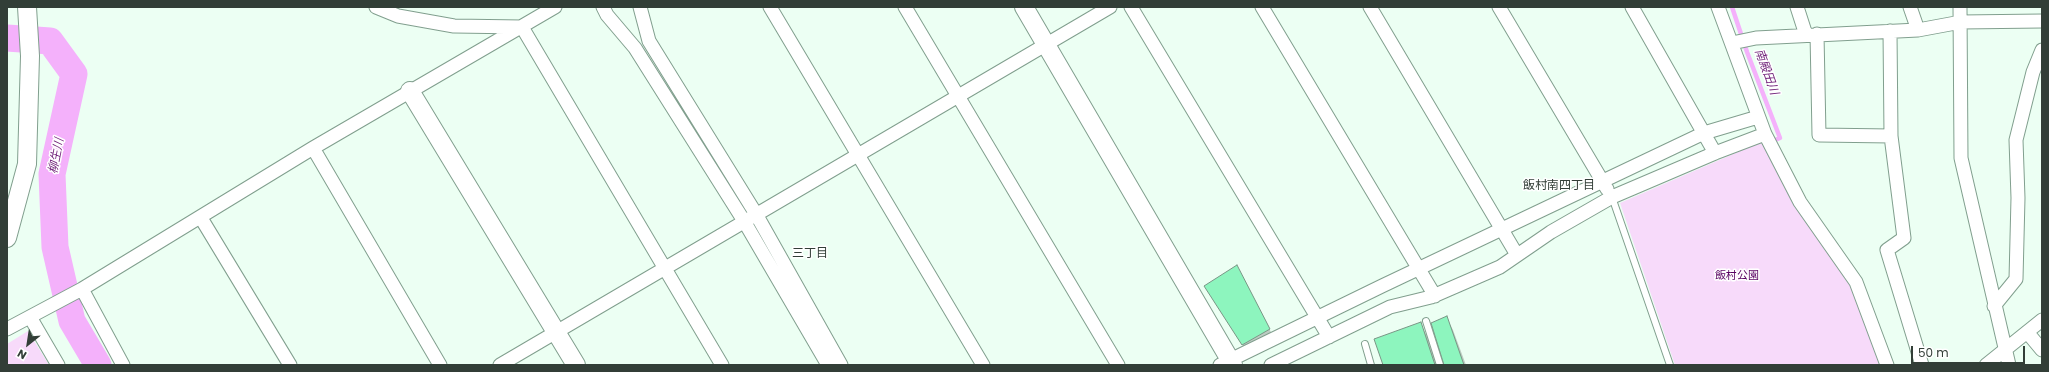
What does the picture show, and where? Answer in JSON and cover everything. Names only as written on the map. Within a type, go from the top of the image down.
[{"type":"street","points":[[7,238],[27,164],[30,56],[27,7]]},
{"type":"street","points":[[376,7],[398,16],[454,26],[522,27]]},
{"type":"street","points":[[7,329],[78,292],[313,148],[555,7]]},
{"type":"street","points":[[603,7],[607,15],[635,48],[744,221],[829,362]]},
{"type":"street","points":[[640,7],[649,41],[756,214],[829,362]]},
{"type":"street","points":[[770,7],[983,365]]},
{"type":"street","points":[[905,7],[1118,365]]},
{"type":"street","points":[[1024,7],[1228,363],[1418,269],[1704,133],[1758,117]]},
{"type":"street","points":[[500,365],[1110,7]]},
{"type":"street","points":[[1131,7],[1329,337]]},
{"type":"street","points":[[1262,7],[1434,296]]},
{"type":"street","points":[[1370,7],[1517,255]]},
{"type":"street","points":[[1498,7],[1612,198]]},
{"type":"street","points":[[1632,7],[1715,153]]},
{"type":"street","points":[[1718,7],[1734,43],[1765,134],[1800,202],[1856,282],[1887,365]]},
{"type":"street","points":[[1797,7],[1811,34],[1819,135],[1891,136]]},
{"type":"street","points":[[1910,7],[1918,30]]},
{"type":"street","points":[[1960,7],[1961,158],[1994,306],[2006,348],[2009,365]]},
{"type":"street","points":[[1734,43],[1751,39],[1811,34],[1918,30],[1961,22],[2042,21]]},
{"type":"street","points":[[522,27],[663,268],[722,365]]},
{"type":"street","points":[[1890,31],[1891,136],[1904,238],[1887,250],[1922,365]]},
{"type":"street","points":[[1994,306],[2016,279],[2016,140],[2038,76],[2042,50]]},
{"type":"street","points":[[410,91],[576,365]]},
{"type":"street","points":[[1271,365],[1390,307],[1434,296],[1500,267],[1551,232],[1612,198],[1715,153],[1765,134]]},
{"type":"street","points":[[313,148],[440,365]]},
{"type":"street","points":[[201,218],[290,365]]},
{"type":"street","points":[[78,292],[123,365]]},
{"type":"street","points":[[30,317],[58,365]]},
{"type":"street","points":[[1986,365],[2042,320]]},
{"type":"street","points":[[2027,332],[2042,350]]},
{"type":"lane","points":[[1612,198],[1670,365]]},
{"type":"lane","points":[[1426,321],[1440,365]]},
{"type":"lane","points":[[1365,344],[1371,365]]},
{"type":"green space","name":"飯村公園","points":[[1768,139],[1813,232],[1852,286],[1880,365],[1675,365],[1620,203]]},
{"type":"green space","points":[[28,331],[49,365],[7,365],[7,344]]},
{"type":"building","points":[[1237,265],[1270,329],[1242,345],[1204,286]]},
{"type":"building","points":[[1447,316],[1464,365],[1444,365],[1431,323]]},
{"type":"building","points":[[1421,322],[1435,365],[1383,365],[1374,339]]},
{"type":"waterway","name":"南殿田川","points":[[1732,7],[1747,52],[1780,138],[1775,140]]},
{"type":"waterway","name":"柳生川","points":[[7,38],[50,41],[74,74],[52,174],[55,247],[72,321],[98,365]]},
{"type":"district","name":"飯村南四丁目","points":[[1559,186]]},
{"type":"district","name":"三丁目","points":[[810,254]]}]
